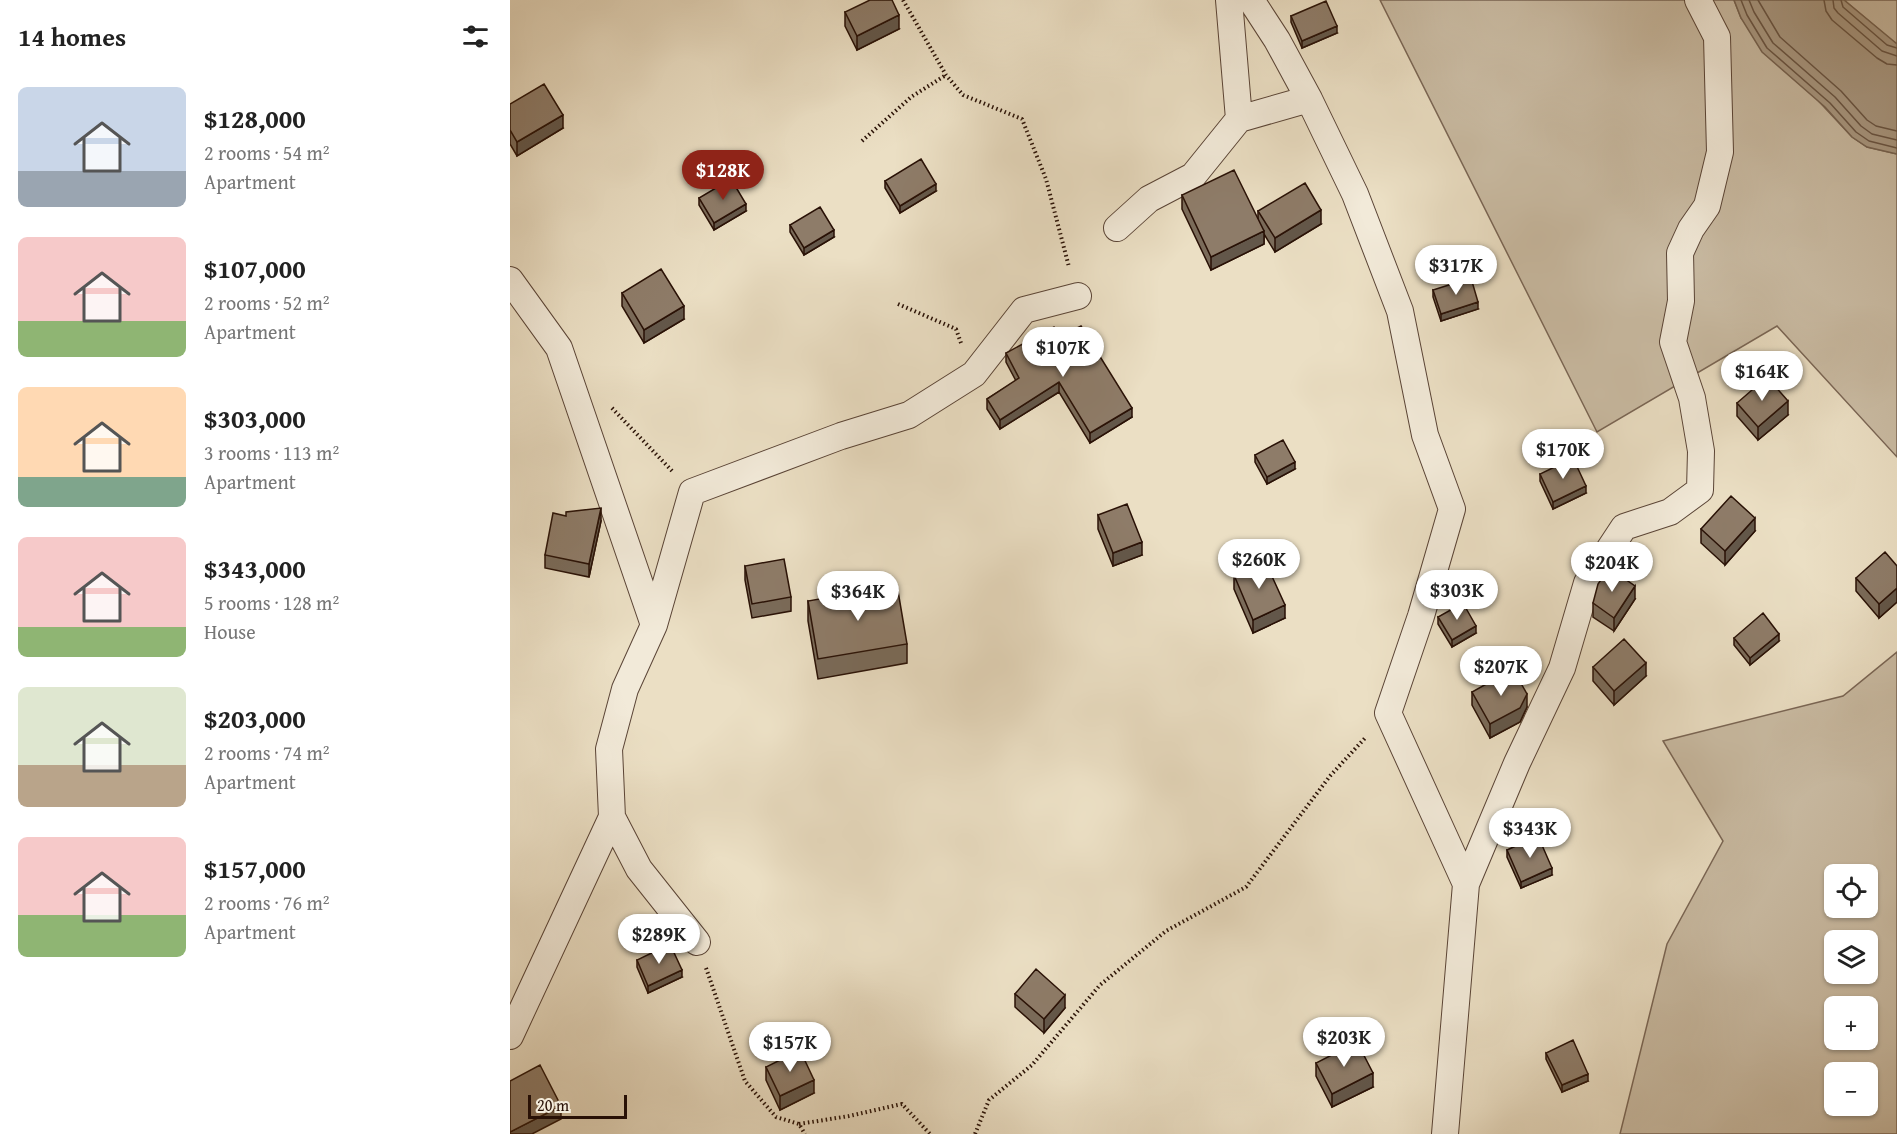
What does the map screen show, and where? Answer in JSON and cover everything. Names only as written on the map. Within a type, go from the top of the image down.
[{"type":"street","points":[[1229,0],[1239,119]]},
{"type":"street","points":[[1251,0],[1277,40],[1309,99],[1355,194],[1400,311],[1425,435],[1452,509],[1421,616],[1388,713],[1466,885]]},
{"type":"street","points":[[1444,1134],[1466,885],[1517,763],[1562,669],[1587,583],[1624,526],[1670,512],[1700,490],[1701,451],[1692,398],[1673,342],[1681,301],[1680,253],[1691,229],[1707,206],[1720,152],[1718,37],[1698,0]]},
{"type":"street","points":[[1117,228],[1149,199],[1193,176],[1239,119],[1309,99]]},
{"type":"street","points":[[510,280],[559,348],[654,626]]},
{"type":"street","points":[[697,942],[639,869],[612,817],[609,749],[625,689],[654,626],[692,492],[841,436],[909,415],[974,374],[1024,310],[1078,296]]},
{"type":"street","points":[[510,1036],[612,817]]},
{"type":"path","points":[[903,0],[946,75],[963,95],[1022,119],[1046,179],[1078,296]]},
{"type":"path","points":[[862,141],[910,97],[946,75]]},
{"type":"path","points":[[898,304],[956,329],[974,374]]},
{"type":"path","points":[[606,402],[692,492]]},
{"type":"path","points":[[975,1134],[989,1100],[1032,1065],[1100,986],[1166,931],[1246,886],[1330,776],[1388,713]]},
{"type":"path","points":[[697,942],[745,1081],[776,1117],[799,1124],[902,1104],[930,1134]]},
{"type":"path","points":[[799,1124],[805,1134]]},
{"type":"shaded area","points":[[1380,0],[1734,0],[1741,18],[1852,137],[1867,147],[1897,154],[1897,457],[1777,326],[1597,432]]},
{"type":"shaded area","points":[[1844,0],[1897,0],[1897,44],[1891,40]]},
{"type":"shaded area","points":[[1897,652],[1897,1134],[1620,1134],[1667,944],[1723,841],[1663,741],[1843,696]]},
{"type":"water","points":[[1734,0],[1844,0],[1897,44],[1897,154],[1867,147],[1852,137],[1825,107],[1762,52],[1741,18]]},
{"type":"building","points":[[870,0],[892,0],[899,15],[857,36],[845,12]]},
{"type":"building","points":[[1326,1],[1337,26],[1302,41],[1291,16]]},
{"type":"building","points":[[544,84],[563,115],[517,142],[510,130],[510,104]]},
{"type":"building","points":[[921,159],[936,184],[900,206],[885,181]]},
{"type":"building","points":[[1234,170],[1264,231],[1211,257],[1182,195]]},
{"type":"building","points":[[731,179],[746,204],[714,223],[699,198]]},
{"type":"building","points":[[1305,183],[1321,210],[1275,238],[1258,211]]},
{"type":"building","points":[[820,207],[834,230],[804,248],[790,225]]},
{"type":"building","points":[[661,269],[684,306],[644,330],[622,293]]},
{"type":"building","points":[[1471,278],[1478,302],[1441,314],[1433,290]]},
{"type":"building","points":[[1081,326],[1132,408],[1090,433],[1059,382],[1000,420],[987,399],[1019,378],[1006,353],[1054,327],[1059,337]]},
{"type":"building","points":[[1767,377],[1788,401],[1758,427],[1737,403]]},
{"type":"building","points":[[1283,440],[1295,462],[1267,477],[1255,455]]},
{"type":"building","points":[[1573,458],[1586,486],[1553,502],[1540,474]]},
{"type":"building","points":[[1731,496],[1755,518],[1725,551],[1701,529]]},
{"type":"building","points":[[1127,504],[1142,542],[1113,553],[1098,515]]},
{"type":"building","points":[[601,508],[589,564],[545,555],[553,513],[566,516],[566,512]]},
{"type":"building","points":[[1885,552],[1897,566],[1897,588],[1879,604],[1856,578]]},
{"type":"building","points":[[784,559],[791,597],[752,604],[745,566]]},
{"type":"building","points":[[1265,561],[1285,605],[1253,620],[1234,575]]},
{"type":"building","points":[[1609,568],[1635,586],[1614,618],[1593,603],[1598,584]]},
{"type":"building","points":[[897,585],[907,644],[818,659],[808,601]]},
{"type":"building","points":[[1463,603],[1476,626],[1452,640],[1438,617]]},
{"type":"building","points":[[1763,613],[1779,634],[1750,658],[1734,638]]},
{"type":"building","points":[[1624,639],[1646,663],[1614,691],[1593,667]]},
{"type":"building","points":[[1513,669],[1527,694],[1520,708],[1490,724],[1472,692]]},
{"type":"building","points":[[1538,836],[1552,868],[1521,882],[1507,850]]},
{"type":"building","points":[[670,944],[682,970],[648,986],[637,960]]},
{"type":"building","points":[[1036,969],[1065,995],[1044,1019],[1015,994]]},
{"type":"building","points":[[1573,1040],[1588,1074],[1562,1085],[1546,1053]]},
{"type":"building","points":[[1357,1042],[1373,1073],[1332,1094],[1316,1063]]},
{"type":"building","points":[[800,1050],[814,1080],[780,1096],[766,1067]]},
{"type":"building","points":[[540,1065],[561,1106],[510,1132],[510,1081]]}]
